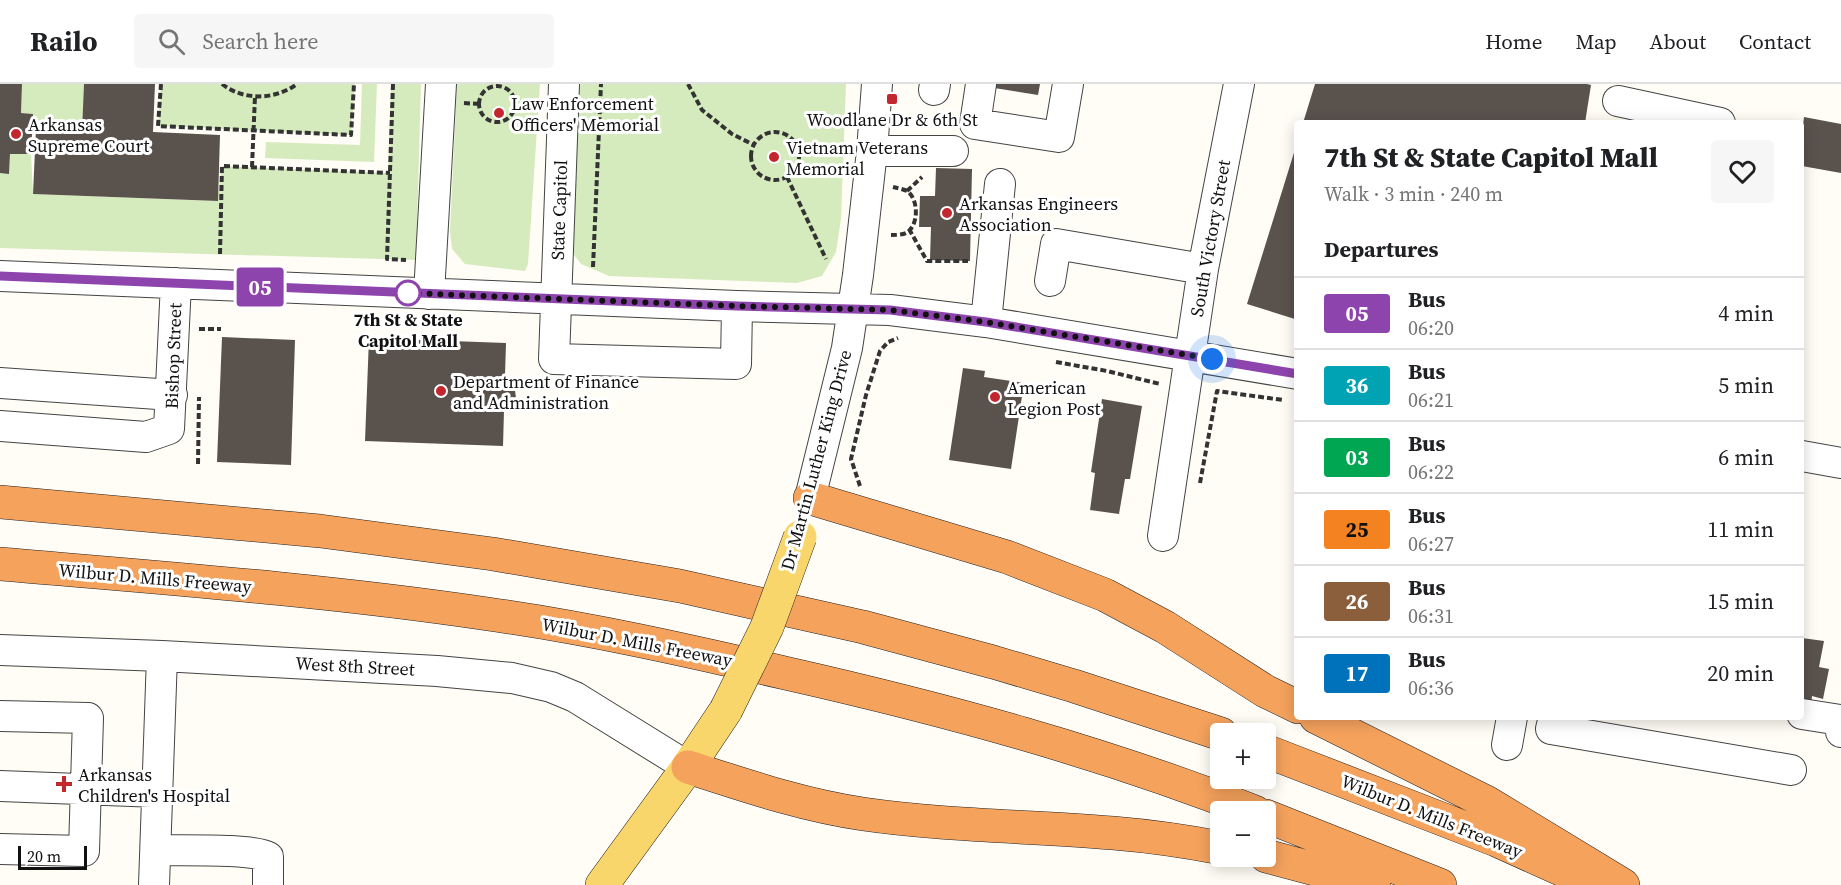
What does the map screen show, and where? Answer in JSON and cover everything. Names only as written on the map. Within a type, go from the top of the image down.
[{"type":"highway","points":[[810,498],[1007,557],[1106,595],[1165,627],[1265,691],[1294,705]]},
{"type":"highway","points":[[0,502],[320,531],[493,554],[680,586],[863,627],[982,659],[1210,730]]},
{"type":"highway","name":"Wilbur D. Mills Freeway","points":[[0,564],[315,592],[486,614],[631,638],[937,710],[1137,770],[1224,801]]},
{"type":"highway","points":[[1322,720],[1488,803],[1623,885]]},
{"type":"highway","name":"Wilbur D. Mills Freeway","points":[[1276,756],[1496,840],[1596,885]]},
{"type":"highway","points":[[688,767],[792,800],[864,814],[970,825],[1115,833],[1210,846]]},
{"type":"highway","points":[[1276,820],[1440,885]]},
{"type":"highway","points":[[1276,859],[1374,885]]},
{"type":"main road","name":"Dr Martin Luther King Drive","points":[[602,885],[688,767],[726,710],[768,627],[800,537],[810,498]]},
{"type":"street","points":[[429,294],[441,84]]},
{"type":"street","name":"State Capitol","points":[[564,84],[554,359],[736,364],[737,306]]},
{"type":"street","name":"Dr Martin Luther King Drive","points":[[810,498],[847,348],[872,151],[877,84]]},
{"type":"street","points":[[981,84],[975,124],[1059,137],[1068,84]]},
{"type":"street","name":"South Victory Street","points":[[1163,536],[1203,269],[1239,84]]},
{"type":"street","points":[[1617,103],[1705,120]]},
{"type":"street","points":[[872,151],[953,151]]},
{"type":"street","points":[[988,309],[1000,184]]},
{"type":"street","points":[[1050,280],[1056,244],[1203,269]]},
{"type":"street","points":[[0,276],[737,306],[890,310],[988,309],[1191,356],[1294,373]]},
{"type":"street","name":"Bishop Street","points":[[0,426],[146,437],[169,429],[176,283]]},
{"type":"street","points":[[0,383],[172,395]]},
{"type":"street","points":[[1804,456],[1841,463]]},
{"type":"street","name":"West 8th Street","points":[[0,650],[437,671],[512,678],[551,687],[575,697],[688,767]]},
{"type":"street","points":[[154,885],[162,656]]},
{"type":"street","points":[[1804,714],[1840,720],[1841,732]]},
{"type":"street","points":[[0,717],[88,718],[84,851],[0,849]]},
{"type":"street","points":[[1553,720],[1551,729],[1791,770]]},
{"type":"street","points":[[0,786],[158,792]]},
{"type":"street","points":[[156,850],[247,852],[264,855],[268,857],[268,885]]},
{"type":"path","points":[[161,84],[158,126],[351,135],[354,84]]},
{"type":"path","points":[[222,84],[229,89],[255,96],[269,96],[288,90],[297,84]]},
{"type":"path","points":[[393,84],[387,259],[407,260]]},
{"type":"path","points":[[593,267],[601,84]]},
{"type":"path","points":[[688,84],[702,110],[732,134],[754,145]]},
{"type":"path","points":[[495,86],[506,88],[514,97],[515,109],[508,119],[502,122],[490,122],[481,113],[479,101],[484,91],[490,88],[495,86]]},
{"type":"path","points":[[252,167],[255,96]]},
{"type":"path","points":[[776,132],[790,138],[795,143],[799,159],[793,172],[787,177],[771,180],[757,172],[751,158],[754,145],[760,137],[776,132]]},
{"type":"path","points":[[220,254],[222,166],[390,173]]},
{"type":"path","points":[[907,191],[928,171]]},
{"type":"path","points":[[787,177],[826,259]]},
{"type":"path","points":[[891,235],[905,233],[914,224],[916,213],[914,200],[907,191],[892,187]]},
{"type":"path","points":[[909,229],[927,261],[970,261],[989,287],[988,309]]},
{"type":"path","points":[[860,487],[851,459],[866,395],[880,351],[888,342],[907,335]]},
{"type":"path","points":[[1047,360],[1107,371],[1159,384],[1186,386]]},
{"type":"path","points":[[1200,484],[1217,391],[1286,401]]},
{"type":"green space","points":[[22,84],[84,84],[82,130],[36,128],[33,114],[21,113]]},
{"type":"green space","points":[[161,84],[355,84],[351,135],[158,126]]},
{"type":"green space","points":[[362,84],[377,84],[374,162],[265,158],[266,142],[360,145]]},
{"type":"green space","points":[[391,84],[421,84],[416,260],[0,248],[0,173],[9,173],[10,154],[31,154],[33,194],[217,201],[222,166],[388,173]]},
{"type":"green space","points":[[457,84],[540,84],[528,264],[525,271],[465,264],[452,249],[450,231]]},
{"type":"green space","points":[[577,84],[846,84],[841,219],[836,252],[822,276],[797,283],[609,276],[581,264],[571,251]]},
{"type":"building","name":"Arkansas Supreme Court","points":[[0,84],[22,84],[21,113],[33,114],[31,154],[10,154],[9,174],[0,173]]},
{"type":"building","points":[[84,84],[155,84],[153,132],[220,135],[218,201],[33,194],[36,128],[82,130]]},
{"type":"building","points":[[988,84],[1040,84],[1038,95],[988,87]]},
{"type":"building","points":[[1315,84],[1591,85],[1585,120],[1304,120]]},
{"type":"building","points":[[1804,117],[1841,124],[1841,173],[1804,166]]},
{"type":"building","points":[[1294,153],[1294,319],[1247,304]]},
{"type":"building","points":[[936,168],[972,169],[970,261],[930,260],[931,227],[919,227],[920,196],[935,196]]},
{"type":"building","points":[[222,337],[295,340],[291,465],[217,462]]},
{"type":"building","name":"Department of Finance and Administration","points":[[369,338],[506,343],[505,375],[514,383],[516,398],[504,411],[503,446],[365,441]]},
{"type":"building","points":[[963,368],[985,371],[984,377],[1024,383],[1011,469],[949,460]]},
{"type":"building","points":[[1102,399],[1142,406],[1130,479],[1125,479],[1119,514],[1090,510],[1095,473],[1091,472]]},
{"type":"building","points":[[1804,638],[1824,641],[1819,667],[1829,669],[1823,699],[1812,696],[1811,706],[1804,705]]},
{"type":"bus line","name":"05","points":[[0,276],[737,306],[890,310],[986,322],[1294,373]]},
{"type":"place","name":"Woodlane Dr & 6th St","points":[[892,99]]},
{"type":"place","name":"Law Enforcement Officers' Memorial","points":[[499,113]]},
{"type":"place","name":"Arkansas Supreme Court","points":[[16,134]]},
{"type":"place","name":"Vietnam Veterans Memorial","points":[[774,157]]},
{"type":"place","name":"Arkansas Engineers Association","points":[[947,213]]},
{"type":"place","name":"7th St & State Capitol Mall","points":[[408,293]]},
{"type":"place","name":"Department of Finance and Administration","points":[[441,391]]},
{"type":"place","name":"American Legion Post","points":[[995,397]]},
{"type":"place","name":"Arkansas Children's Hospital","points":[[64,784]]},
{"type":"route","points":[[408,293],[890,310],[986,322],[1212,359]]}]
